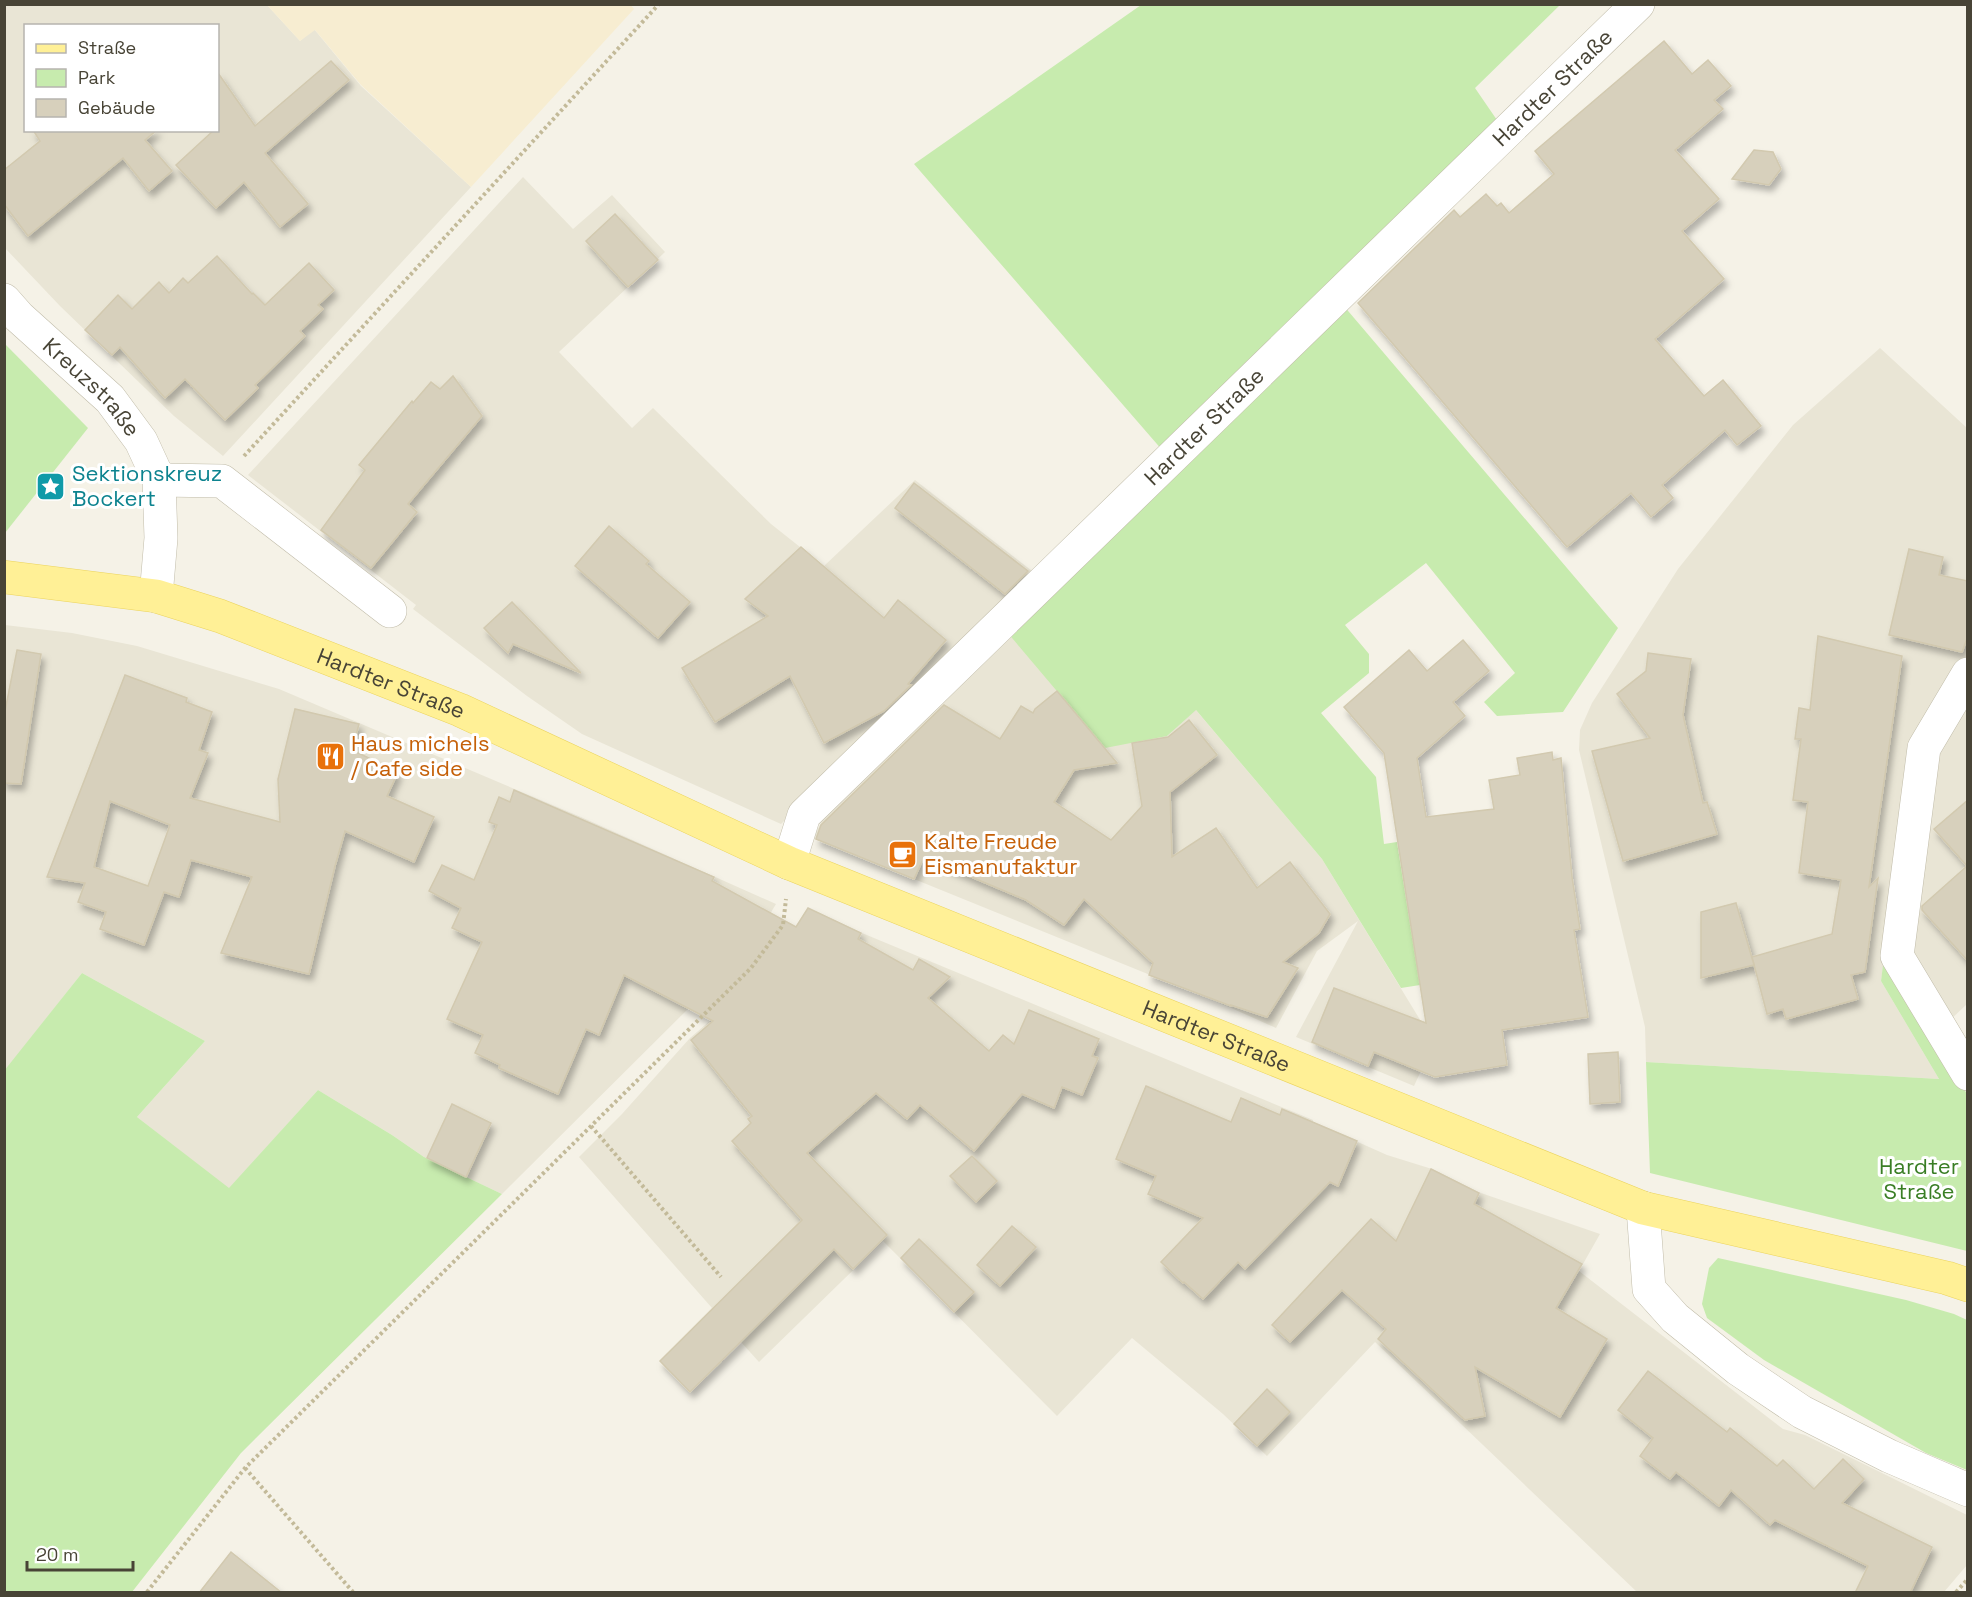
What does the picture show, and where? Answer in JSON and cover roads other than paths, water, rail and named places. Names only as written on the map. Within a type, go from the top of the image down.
[{"type":"main road","name":"Hardter Straße","points":[[4,577],[156,596],[220,616],[460,711],[789,863],[1643,1208],[1947,1278],[1968,1285]]},
{"type":"street","name":"Hardter Straße","points":[[789,863],[804,815],[1638,4]]},
{"type":"street","name":"Kreuzstraße","points":[[4,300],[19,317],[110,399],[141,441],[159,480],[161,538],[156,596]]},
{"type":"street","points":[[159,480],[222,481],[390,611]]},
{"type":"street","points":[[1968,674],[1924,748],[1897,956],[1968,1074]]},
{"type":"street","points":[[1643,1208],[1649,1289],[1675,1318],[1738,1369],[1802,1412],[1889,1456],[1968,1490]]},
{"type":"place","name":"Sektionskreuz Bockert","points":[[51,486]]},
{"type":"place","name":"Haus michels / Cafe side","points":[[330,756]]},
{"type":"place","name":"Kalte Freude Eismanufaktur","points":[[903,854]]}]
